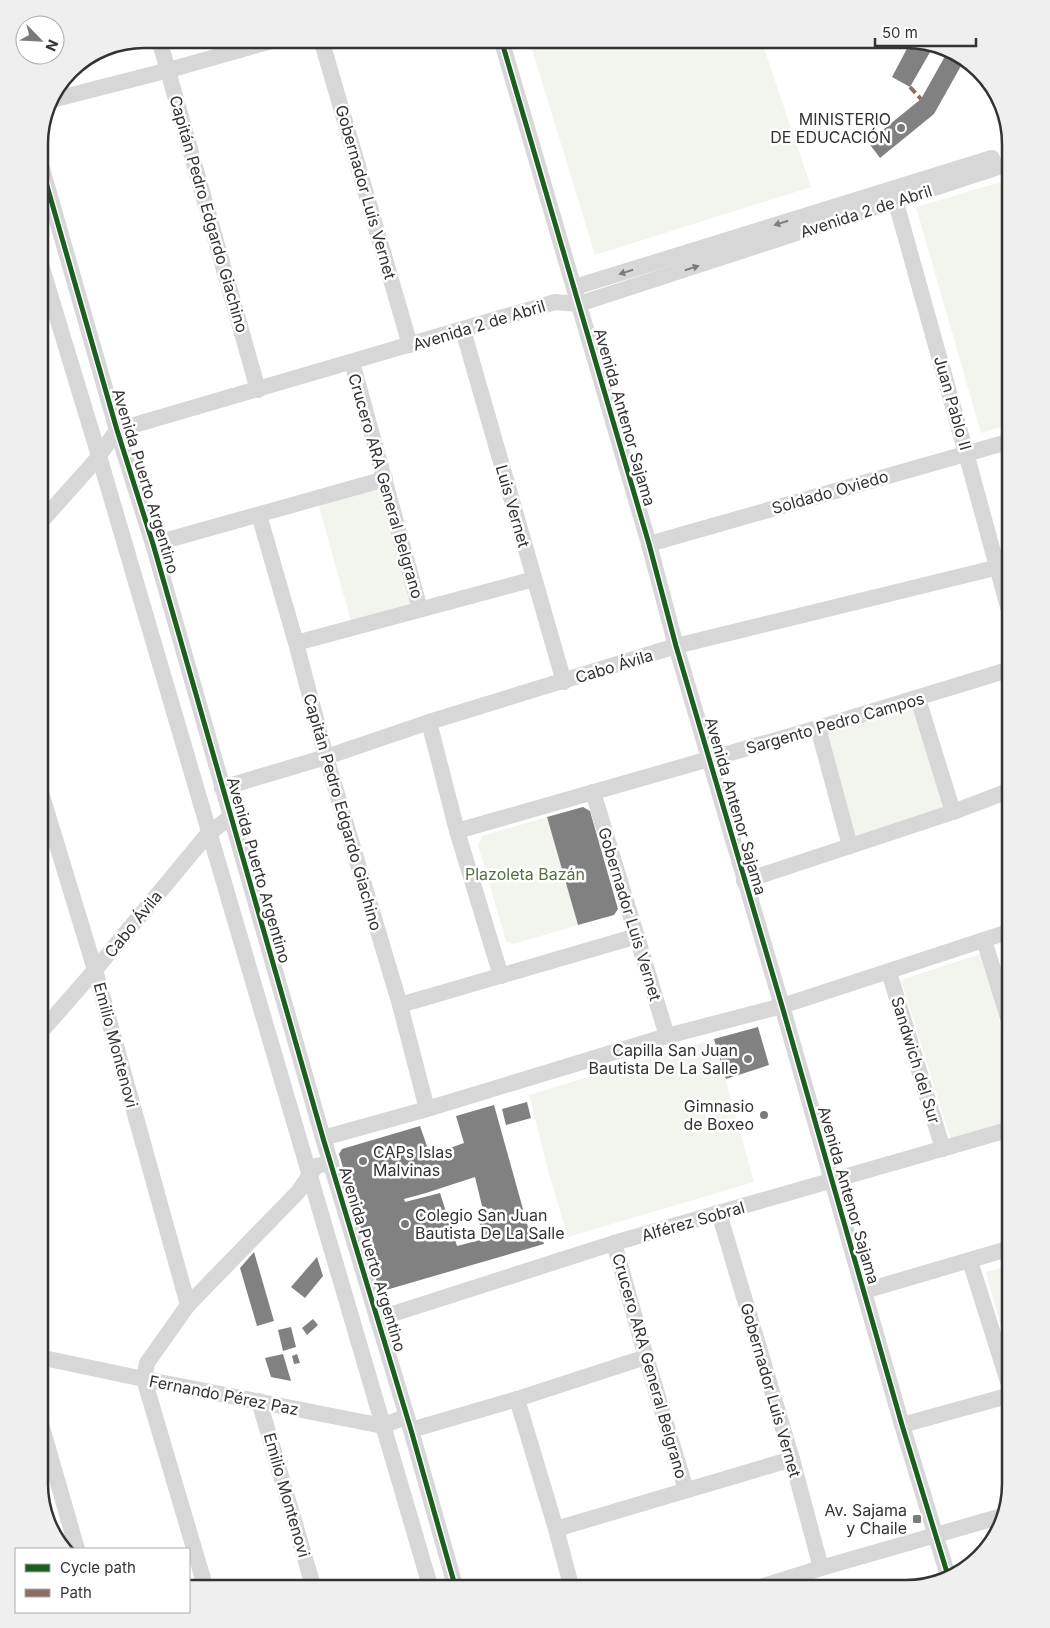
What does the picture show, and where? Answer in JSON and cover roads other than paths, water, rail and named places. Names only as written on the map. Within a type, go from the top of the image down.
[{"type":"street","name":"Capitán Pedro Edgardo Giachino","points":[[162,48],[258,390]]},
{"type":"street","points":[[58,98],[247,48]]},
{"type":"street","name":"Gobernador Luis Vernet","points":[[324,48],[410,345]]},
{"type":"street","name":"Avenida Antenor Sajama","points":[[504,48],[575,287],[649,544],[676,646],[902,1425],[947,1572]]},
{"type":"street","name":"Avenida 2 de Abril","points":[[117,430],[555,302],[579,304],[894,195],[1002,155]]},
{"type":"street","name":"Avenida 2 de Abril","points":[[575,287],[1002,165]]},
{"type":"street","name":"Avenida Puerto Argentino","points":[[48,189],[117,430],[153,544],[323,1138],[409,1423],[453,1580]]},
{"type":"street","name":"Juan Pablo II","points":[[894,195],[966,453],[1002,560]]},
{"type":"street","points":[[48,288],[428,1580]]},
{"type":"street","name":"Luis Vernet","points":[[463,330],[564,682]]},
{"type":"street","name":"Crucero ARA General Belgrano","points":[[352,362],[420,609]]},
{"type":"street","points":[[48,514],[99,456],[117,430]]},
{"type":"street","name":"Soldado Oviedo","points":[[649,544],[1002,443]]},
{"type":"street","points":[[153,544],[385,478]]},
{"type":"street","name":"Capitán Pedro Edgardo Giachino","points":[[259,514],[326,757],[400,1006],[426,1109]]},
{"type":"street","name":"Cabo Ávila","points":[[222,788],[676,646],[1002,566]]},
{"type":"street","points":[[296,643],[534,579]]},
{"type":"street","name":"Sargento Pedro Campos","points":[[457,832],[818,728],[1002,672]]},
{"type":"street","points":[[918,698],[953,812]]},
{"type":"street","points":[[429,722],[457,832],[501,976]]},
{"type":"street","points":[[818,728],[850,846]]},
{"type":"street","name":"Gobernador Luis Vernet","points":[[593,792],[667,1036]]},
{"type":"street","points":[[744,880],[953,812],[1002,793]]},
{"type":"street","name":"Emilio Montenovi","points":[[48,816],[95,970],[188,1305]]},
{"type":"street","name":"Cabo Ávila","points":[[48,1024],[210,833],[230,817]]},
{"type":"street","points":[[323,1138],[667,1036],[782,1006],[1002,934]]},
{"type":"street","points":[[400,1006],[637,936]]},
{"type":"street","points":[[984,940],[1002,999]]},
{"type":"street","name":"Sandwich del Sur","points":[[889,972],[943,1149]]},
{"type":"street","name":"Alférez Sobral","points":[[377,1319],[614,1243],[1002,1133]]},
{"type":"street","points":[[203,1580],[144,1379],[148,1363],[188,1305],[298,1192],[316,1166],[331,1163]]},
{"type":"street","name":"Gobernador Luis Vernet","points":[[719,1213],[792,1459],[821,1568]]},
{"type":"street","name":"Crucero ARA General Belgrano","points":[[614,1243],[686,1490]]},
{"type":"street","points":[[864,1291],[1002,1251]]},
{"type":"street","points":[[970,1261],[1002,1364]]},
{"type":"street","points":[[383,1426],[409,1423],[517,1399],[646,1356]]},
{"type":"street","name":"Fernando Pérez Paz","points":[[48,1359],[383,1426]]},
{"type":"street","points":[[902,1425],[1002,1396]]},
{"type":"street","points":[[517,1399],[570,1580]]},
{"type":"street","name":"Emilio Montenovi","points":[[259,1401],[311,1580]]},
{"type":"street","points":[[48,1448],[77,1548]]},
{"type":"street","points":[[556,1528],[792,1459]]},
{"type":"street","points":[[783,1580],[996,1518]]},
{"type":"place","name":"MINISTERIO DE EDUCACIÓN","points":[[901,128]]},
{"type":"place","name":"Capilla San Juan Bautista De La Salle","points":[[748,1059]]},
{"type":"place","name":"Gimnasio de Boxeo","points":[[764,1115]]},
{"type":"place","name":"CAPs Islas Malvinas","points":[[363,1161]]},
{"type":"place","name":"Colegio San Juan Bautista De La Salle","points":[[405,1224]]},
{"type":"place","name":"Av. Sajama y Chaile","points":[[917,1519]]},
{"type":"park label","name":"Plazoleta Bazán","points":[[525,874]]}]
